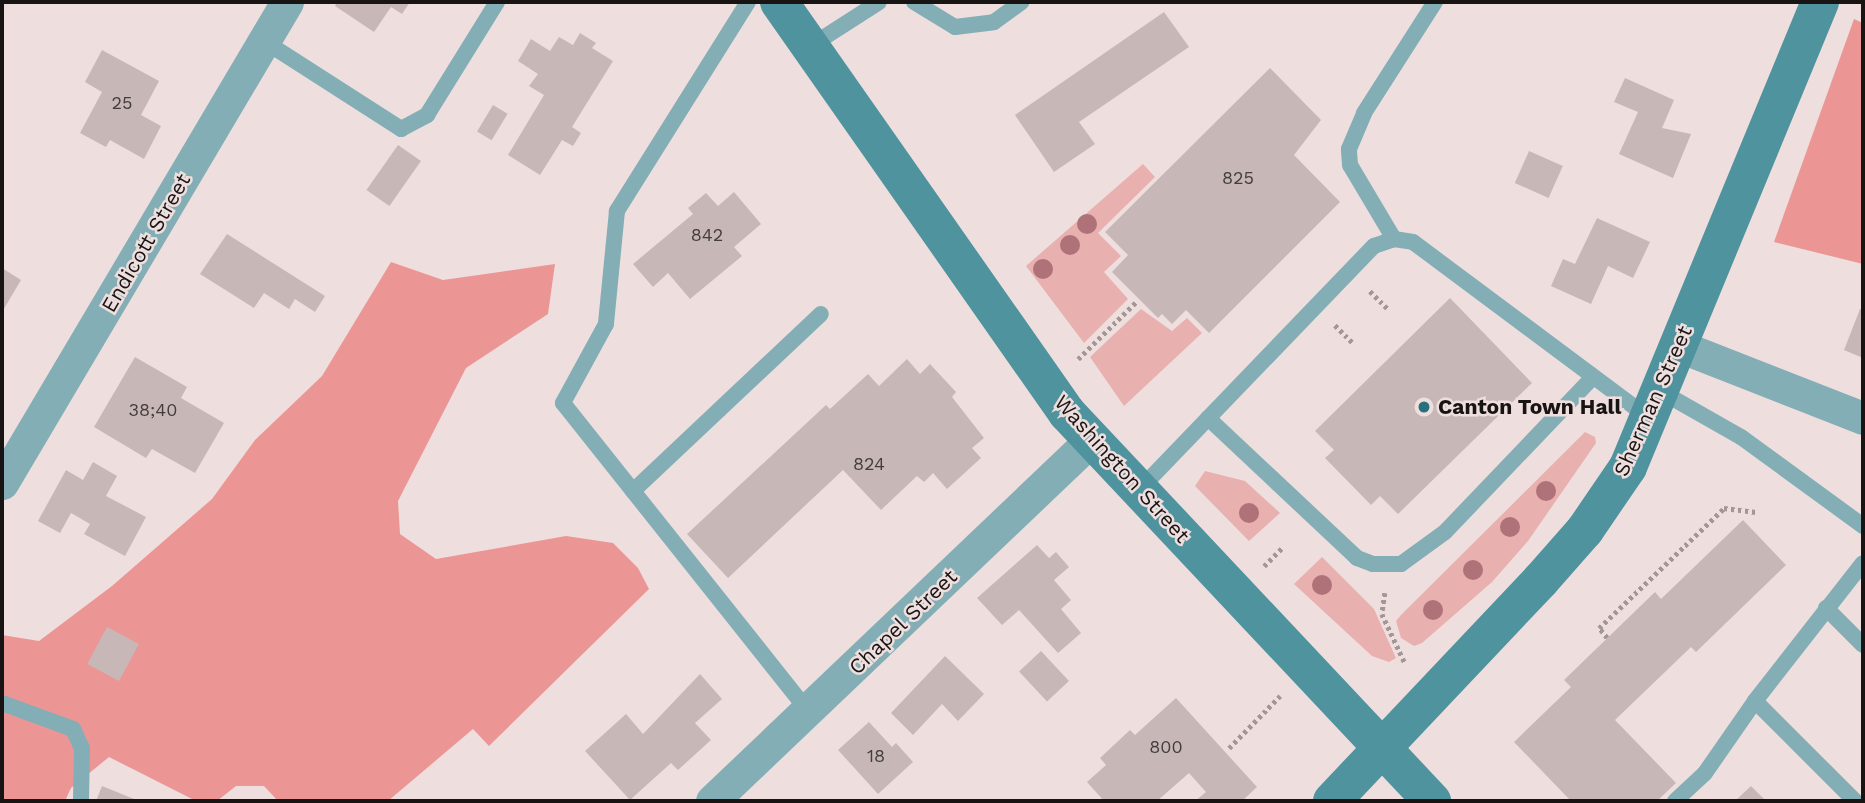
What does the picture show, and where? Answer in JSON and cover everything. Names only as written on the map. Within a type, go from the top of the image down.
[{"type":"main road","name":"Washington Street","points":[[779,2],[1059,402],[1091,440],[1432,801]]},
{"type":"main road","name":"Sherman Street","points":[[1332,801],[1385,750],[1585,530],[1628,467],[1820,2]]},
{"type":"street","name":"Endicott Street","points":[[2,483],[287,2]]},
{"type":"street","points":[[1679,346],[1863,418]]},
{"type":"street","name":"Chapel Street","points":[[712,801],[810,712],[1091,440]]},
{"type":"lane","points":[[264,41],[401,129],[427,115],[498,2]]},
{"type":"lane","points":[[748,2],[617,211],[606,324],[563,403],[810,712]]},
{"type":"lane","points":[[809,47],[879,2]]},
{"type":"lane","points":[[914,2],[955,27],[994,22],[1022,2]]},
{"type":"lane","points":[[1394,239],[1350,165],[1349,149],[1364,113],[1435,2]]},
{"type":"lane","points":[[1139,490],[1374,246],[1394,239],[1413,242],[1593,377],[1655,405],[1741,437],[1863,526]]},
{"type":"lane","points":[[633,491],[821,314]]},
{"type":"lane","points":[[1208,418],[1357,558],[1382,565],[1401,564],[1445,532],[1593,377]]},
{"type":"lane","points":[[1675,801],[1705,773],[1755,701],[1863,563]]},
{"type":"lane","points":[[1826,608],[1863,645]]},
{"type":"lane","points":[[1755,701],[1854,801]]},
{"type":"lane","points":[[2,703],[73,729],[82,748],[81,801]]},
{"type":"path","points":[[1078,359],[1137,301]]},
{"type":"path","points":[[1607,638],[1599,628],[1724,508],[1756,512]]},
{"type":"path","points":[[1264,567],[1283,547]]},
{"type":"path","points":[[1382,565],[1387,589],[1382,614],[1405,663]]},
{"type":"path","points":[[1230,748],[1283,693]]},
{"type":"shaded area","points":[[1854,19],[1863,23],[1863,264],[1774,242]]},
{"type":"shaded area","points":[[1143,164],[1155,177],[1098,233],[1121,256],[1104,272],[1128,299],[1084,343],[1026,266]]},
{"type":"shaded area","points":[[391,262],[443,280],[555,264],[548,314],[466,368],[398,501],[400,534],[436,559],[566,536],[613,543],[638,568],[649,589],[489,746],[473,729],[388,801],[278,801],[264,786],[236,786],[217,801],[196,801],[109,757],[71,788],[65,801],[2,801],[2,635],[39,641],[112,586],[212,499],[255,440],[322,376]]},
{"type":"shaded area","points":[[1141,309],[1172,331],[1187,318],[1202,333],[1124,406],[1090,357]]},
{"type":"shaded area","points":[[1585,432],[1595,437],[1596,443],[1528,541],[1492,582],[1422,643],[1414,646],[1401,638],[1396,621],[1401,615]]},
{"type":"shaded area","points":[[1205,471],[1245,481],[1280,513],[1249,541],[1195,486]]},
{"type":"shaded area","points":[[1322,557],[1374,609],[1396,658],[1389,662],[1372,656],[1294,584]]},
{"type":"building","points":[[337,2],[410,2],[402,14],[391,7],[374,32],[335,6]]},
{"type":"building","points":[[1164,12],[1189,47],[1079,122],[1095,144],[1054,172],[1015,115]]},
{"type":"building","points":[[580,33],[596,43],[592,48],[613,61],[572,127],[581,133],[573,146],[562,140],[540,175],[508,155],[544,95],[529,86],[538,74],[518,61],[531,39],[550,51],[559,37],[573,45]]},
{"type":"building","points":[[102,50],[159,81],[141,115],[161,126],[144,159],[110,140],[106,147],[80,133],[102,92],[85,82]]},
{"type":"building","points":[[1270,68],[1321,120],[1294,155],[1340,202],[1209,333],[1186,310],[1172,324],[1162,314],[1158,318],[1112,272],[1128,255],[1105,232]]},
{"type":"building","points":[[1625,78],[1674,100],[1662,128],[1691,134],[1673,178],[1619,154],[1638,112],[1614,102]]},
{"type":"building","points":[[493,105],[508,114],[492,140],[477,132]]},
{"type":"building","points":[[398,145],[421,161],[389,206],[366,190]]},
{"type":"building","points":[[1529,151],[1563,166],[1549,198],[1515,183]]},
{"type":"building","points":[[734,192],[761,224],[734,247],[742,256],[690,299],[668,273],[653,287],[633,264],[693,214],[688,208],[706,193],[718,206]]},
{"type":"building","points":[[1597,218],[1650,242],[1633,278],[1608,266],[1591,304],[1551,286],[1563,259],[1575,264]]},
{"type":"building","points":[[227,234],[325,296],[315,312],[295,299],[289,309],[264,293],[254,308],[200,274]]},
{"type":"building","points":[[2,268],[21,280],[2,312]]},
{"type":"building","name":"Canton Town Hall","points":[[1450,298],[1532,383],[1398,514],[1380,496],[1371,505],[1325,458],[1334,450],[1315,431]]},
{"type":"building","points":[[1860,309],[1863,310],[1863,358],[1844,350]]},
{"type":"building","points":[[135,357],[187,387],[181,398],[224,423],[195,473],[152,449],[146,458],[94,427]]},
{"type":"building","points":[[907,359],[920,374],[930,364],[956,392],[952,397],[984,438],[972,448],[981,458],[947,489],[933,473],[924,482],[917,476],[881,510],[843,470],[728,578],[687,534],[826,405],[830,409],[868,374],[879,386]]},
{"type":"building","points":[[93,462],[117,476],[106,496],[146,517],[125,556],[84,534],[90,524],[71,513],[60,533],[38,521],[66,470],[83,480]]},
{"type":"building","points":[[1743,520],[1786,565],[1696,652],[1691,647],[1615,720],[1676,783],[1657,801],[1571,801],[1514,742],[1571,687],[1564,680],[1655,592],[1661,599]]},
{"type":"building","points":[[1037,545],[1049,558],[1056,552],[1069,567],[1054,580],[1071,600],[1061,609],[1081,633],[1058,653],[1019,610],[1002,625],[977,598]]},
{"type":"building","points":[[107,627],[139,644],[119,681],[87,664]]},
{"type":"building","points":[[1041,651],[1069,681],[1047,701],[1019,671]]},
{"type":"building","points":[[945,656],[984,694],[958,721],[942,704],[913,735],[891,713]]},
{"type":"building","points":[[700,674],[722,699],[695,723],[711,740],[678,770],[671,763],[630,800],[585,751],[626,714],[643,734]]},
{"type":"building","points":[[1176,698],[1257,787],[1242,801],[1195,801],[1206,792],[1189,773],[1157,801],[1104,801],[1087,782],[1106,765],[1100,758],[1130,730],[1135,735]]},
{"type":"building","points":[[869,722],[892,747],[896,743],[913,762],[878,794],[838,750]]},
{"type":"building","points":[[102,786],[139,801],[96,801]]},
{"type":"building","points":[[1751,786],[1766,801],[1735,801]]},
{"type":"place","name":"Canton Town Hall","points":[[1424,407]]}]
